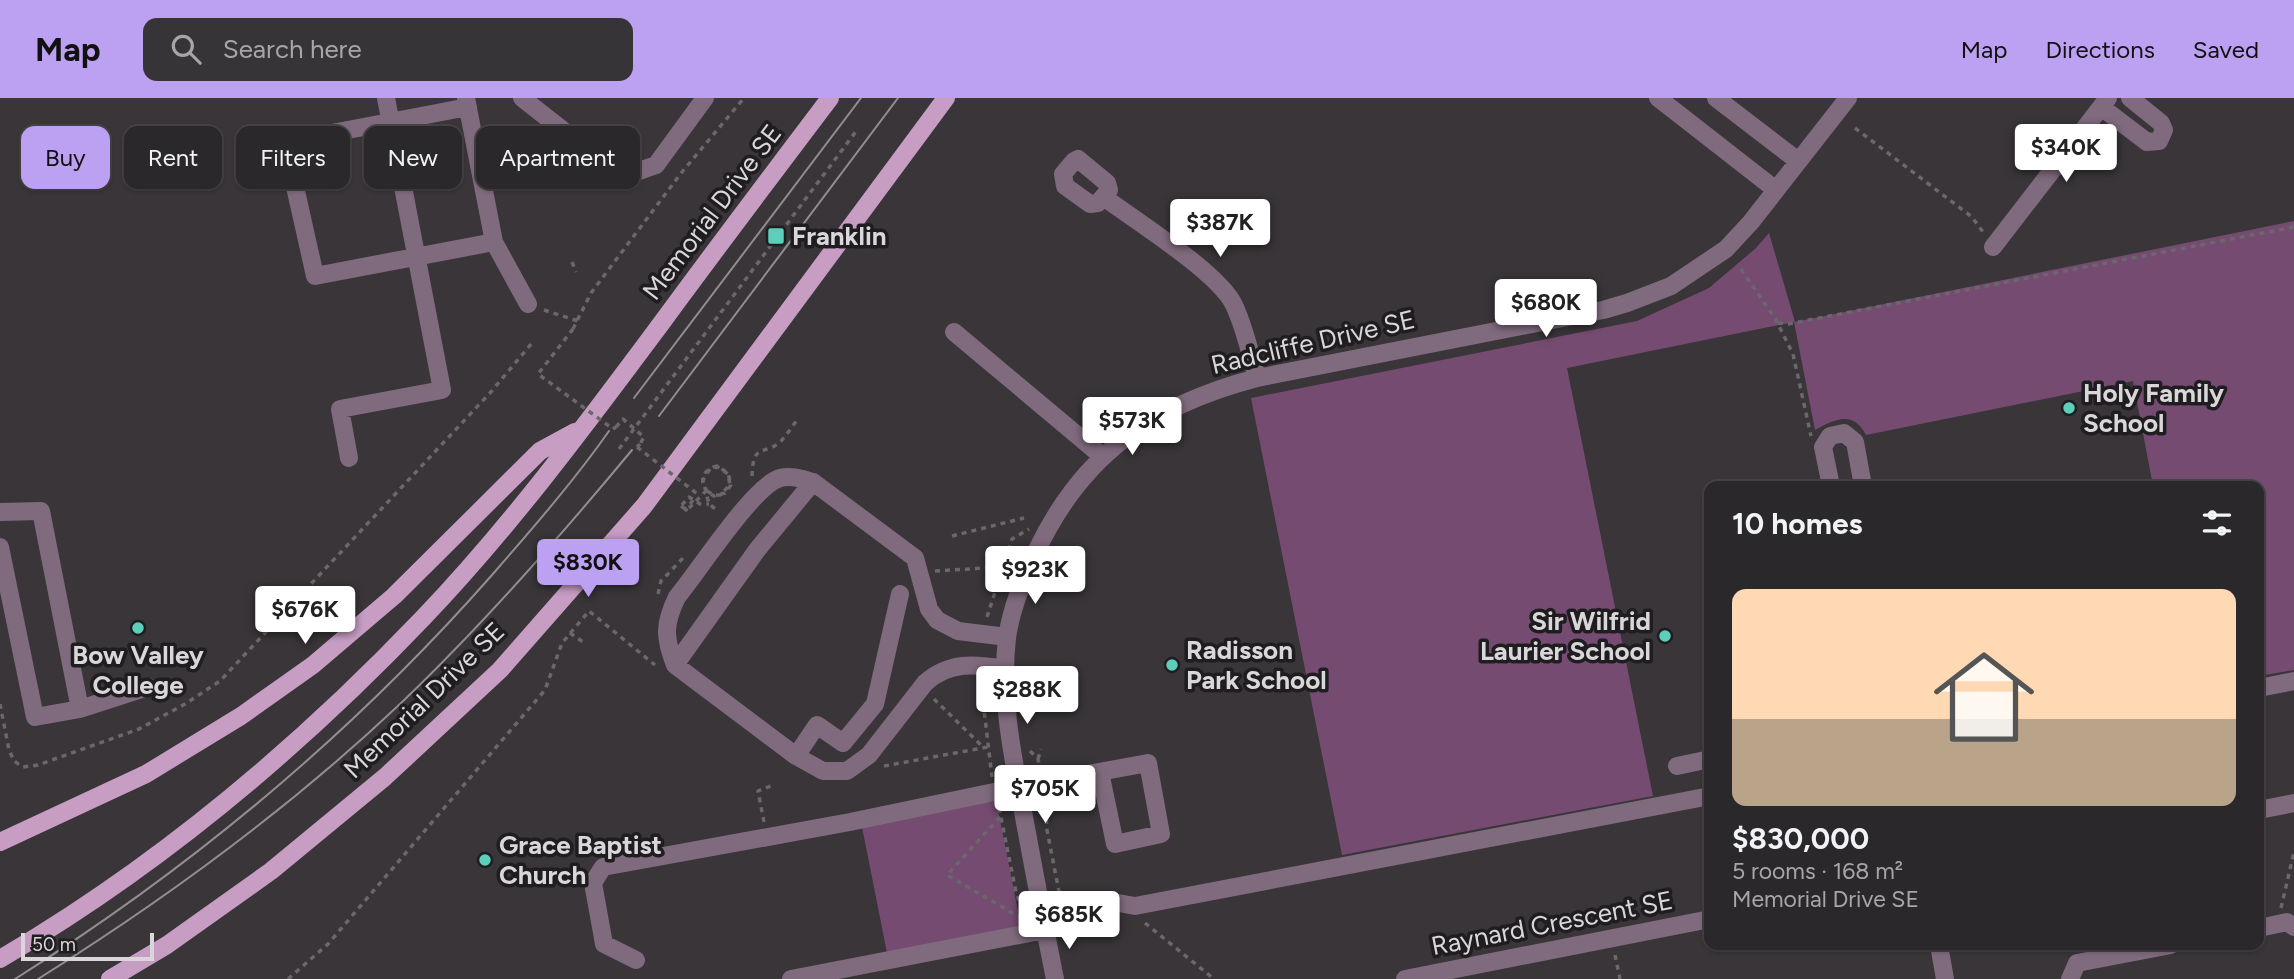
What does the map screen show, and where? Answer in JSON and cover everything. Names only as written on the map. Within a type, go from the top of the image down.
[{"type":"main road","name":"Memorial Drive SE","points":[[0,959],[65,921],[164,851],[248,785],[322,721],[425,616],[506,523],[584,427],[830,98]]},
{"type":"main road","name":"Memorial Drive SE","points":[[110,979],[167,945],[271,871],[385,777],[500,670],[644,506],[946,98]]},
{"type":"main road","points":[[0,842],[146,774],[241,716],[313,665],[394,596],[540,451],[584,427]]},
{"type":"street","points":[[349,458],[340,409],[442,390],[386,98]]},
{"type":"street","points":[[522,98],[607,164],[622,171],[639,171],[656,165],[705,98]]},
{"type":"street","points":[[1658,98],[1776,190]]},
{"type":"street","points":[[1716,98],[1798,161]]},
{"type":"street","name":"Radcliffe Drive SE","points":[[1055,979],[1009,737],[1007,637],[1021,589],[1040,544],[1074,488],[1102,456],[1146,423],[1170,409],[1198,396],[1257,378],[1603,310],[1650,295],[1692,274],[1726,249],[1746,229],[1848,98]]},
{"type":"street","points":[[1993,247],[2105,102],[2147,142],[2159,141],[2164,130],[2161,123],[2130,98]]},
{"type":"street","points":[[494,242],[314,276],[285,142],[391,123],[467,102],[494,242],[528,303]]},
{"type":"street","points":[[1105,198],[1214,279],[1234,303],[1257,378]]},
{"type":"street","points":[[954,332],[1102,456]]},
{"type":"street","points":[[1830,481],[1823,447],[1830,436],[1844,433],[1855,442],[1862,481]]},
{"type":"street","points":[[1006,669],[975,664],[956,665],[935,673],[869,755],[847,771],[823,771],[796,756],[675,665],[668,648],[666,630],[669,613],[677,597],[752,498],[770,482],[782,477],[793,477],[813,482],[915,558],[929,609],[937,620],[958,631],[1007,637]]},
{"type":"street","points":[[675,665],[757,550],[813,482]]},
{"type":"street","points":[[0,512],[41,511],[80,709]]},
{"type":"street","points":[[0,547],[35,717],[80,709],[148,687]]},
{"type":"street","points":[[796,756],[817,724],[843,743],[875,704],[900,594]]},
{"type":"street","points":[[2264,687],[2294,681]]},
{"type":"street","points":[[1676,766],[1704,760]]},
{"type":"street","points":[[636,960],[604,944],[593,883],[603,867],[1147,763],[1161,834],[1115,844],[1100,772]]},
{"type":"street","points":[[1109,910],[1704,797]]},
{"type":"street","points":[[2264,809],[2294,803]]},
{"type":"street","name":"Raynard Crescent SE","points":[[1405,979],[1704,920]]},
{"type":"street","points":[[2264,927],[2287,922],[2294,927]]},
{"type":"street","points":[[791,979],[1045,930]]},
{"type":"street","points":[[1939,950],[1945,979]]},
{"type":"street","points":[[2070,979],[2077,963],[2145,950]]},
{"type":"path","points":[[700,496],[637,447],[644,437],[623,419],[613,429],[538,374],[573,329],[591,293],[682,172],[744,98]]},
{"type":"path","points":[[1855,128],[1972,217],[1993,247]]},
{"type":"path","points":[[619,449],[857,130]]},
{"type":"path","points":[[1778,323],[1788,324],[2294,227]]},
{"type":"path","points":[[572,262],[576,272]]},
{"type":"path","points":[[1741,269],[1778,323],[1793,354],[1812,440],[1823,447]]},
{"type":"path","points":[[564,317],[578,321]]},
{"type":"path","points":[[0,704],[9,750],[14,761],[23,767],[38,765],[139,729],[186,704],[220,681],[490,393],[532,343]]},
{"type":"path","points":[[752,476],[755,455],[780,442],[798,419]]},
{"type":"path","points":[[709,504],[701,505],[689,496],[681,506],[686,510],[693,500],[688,498],[681,506],[687,510],[700,496],[706,491],[714,496],[725,493],[731,485],[729,473],[717,466],[706,470],[702,478],[703,485],[707,491],[714,495],[720,495],[730,485],[728,474],[718,467],[705,474],[703,484],[709,504],[718,512]]},
{"type":"path","points":[[952,536],[1024,518]]},
{"type":"path","points":[[987,618],[1013,539]]},
{"type":"path","points":[[919,573],[944,569],[1002,567]]},
{"type":"path","points":[[657,600],[661,581],[666,575]]},
{"type":"path","points":[[288,979],[328,944],[545,690],[562,643],[589,611],[657,666],[659,663],[655,658]]},
{"type":"path","points":[[570,633],[586,644]]},
{"type":"path","points":[[876,767],[988,747],[982,693]]},
{"type":"path","points":[[929,695],[983,747]]},
{"type":"path","points":[[1038,759],[1041,750]]},
{"type":"path","points":[[767,837],[758,791],[773,785]]},
{"type":"path","points":[[1001,816],[947,875],[1026,920],[1016,892],[1009,852]]},
{"type":"path","points":[[2279,916],[2294,852]]},
{"type":"path","points":[[1062,907],[1076,904],[1082,906],[1094,920],[1109,910]]},
{"type":"path","points":[[1139,918],[1214,979]]},
{"type":"shaded area","points":[[2294,221],[2294,670],[2264,675],[2264,481],[2152,481],[2133,381],[1866,435],[1855,422],[1843,419],[1815,430],[1794,322],[1567,368],[1653,796],[1342,855],[1251,398],[1637,321],[1709,288],[1756,248],[1769,233],[1795,322]]},
{"type":"shaded area","points":[[996,800],[1021,926],[887,953],[862,827]]},
{"type":"tram line","points":[[634,398],[861,98]]},
{"type":"tram line","points":[[659,416],[898,98]]},
{"type":"tram line","points":[[15,979],[145,891],[207,844],[327,743],[384,689],[492,575],[609,431]]},
{"type":"tram line","points":[[38,979],[133,917],[226,850],[271,816],[358,742],[431,674],[491,612],[632,450]]},
{"type":"place","name":"Franklin","points":[[776,236]]},
{"type":"place","name":"Holy Family School","points":[[2069,408]]},
{"type":"place","name":"Bow Valley College","points":[[138,628]]},
{"type":"place","name":"Sir Wilfrid Laurier School","points":[[1665,636]]},
{"type":"place","name":"Radisson Park School","points":[[1172,665]]},
{"type":"place","name":"Grace Baptist Church","points":[[485,860]]}]
